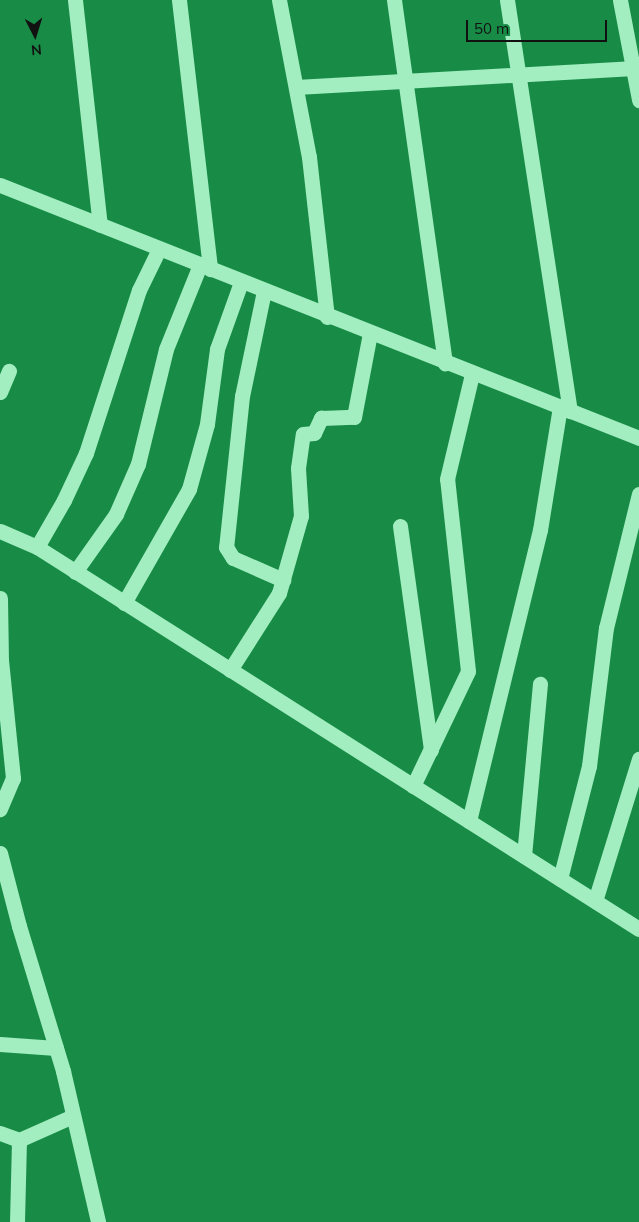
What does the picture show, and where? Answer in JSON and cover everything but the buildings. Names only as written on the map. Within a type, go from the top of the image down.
[{"type":"street","points":[[75,0],[100,225]]},
{"type":"street","points":[[76,572],[116,514],[138,464],[166,349],[205,267],[179,0]]},
{"type":"street","points":[[279,0],[309,157],[328,316]]},
{"type":"street","points":[[394,0],[445,363]]},
{"type":"street","points":[[469,821],[540,530],[565,409],[507,0]]},
{"type":"street","points":[[620,0],[636,68],[639,100]]},
{"type":"street","points":[[296,87],[405,79],[636,68]]},
{"type":"street","points":[[0,185],[472,374],[639,438]]},
{"type":"street","points":[[37,548],[64,500],[86,453],[139,290],[159,249]]},
{"type":"street","points":[[124,603],[189,490],[207,424],[217,349],[242,282]]},
{"type":"street","points":[[264,291],[242,396],[226,547],[233,558],[283,580]]},
{"type":"street","points":[[230,670],[279,593],[300,516],[298,468],[303,434],[314,434],[321,418],[354,418],[370,333]]},
{"type":"street","points":[[0,392],[9,371]]},
{"type":"street","points":[[413,786],[468,671],[447,479],[472,374]]},
{"type":"street","points":[[560,879],[589,766],[606,628],[639,494]]},
{"type":"street","points":[[400,526],[431,750]]},
{"type":"street","points":[[0,530],[37,548],[76,572],[639,929]]},
{"type":"street","points":[[0,598],[1,660],[13,778],[0,809]]},
{"type":"street","points":[[524,856],[540,684]]},
{"type":"street","points":[[594,901],[639,760]]},
{"type":"street","points":[[0,853],[56,1048],[98,1222]]},
{"type":"street","points":[[0,1044],[56,1048]]},
{"type":"street","points":[[0,1133],[19,1140],[73,1116]]},
{"type":"street","points":[[17,1222],[19,1140]]}]
